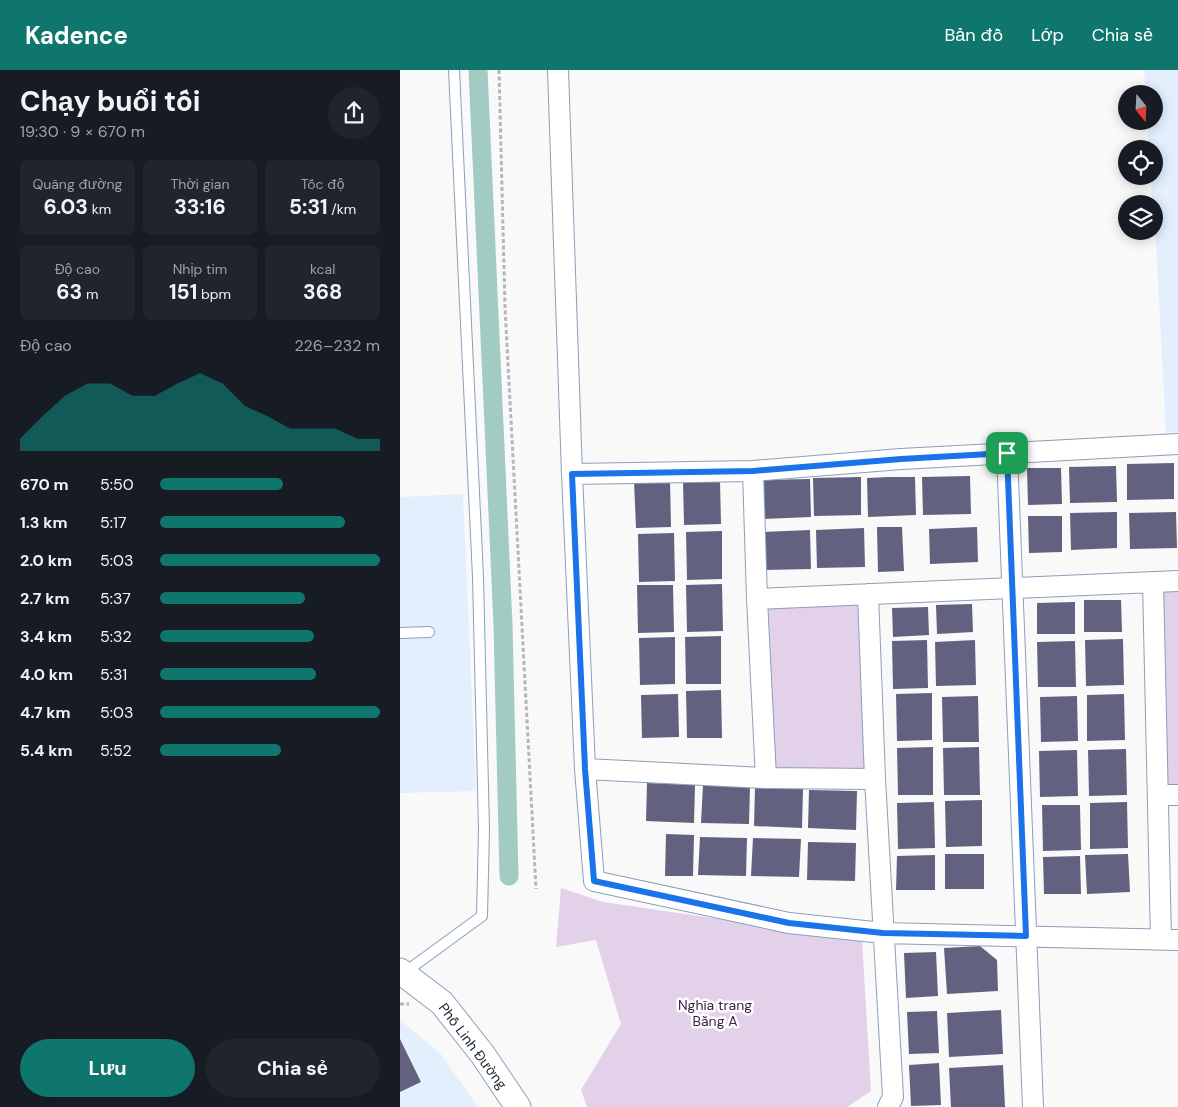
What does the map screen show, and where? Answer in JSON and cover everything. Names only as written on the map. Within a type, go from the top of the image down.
[{"type":"street","points":[[558,70],[572,474],[585,769],[594,881],[789,923],[883,933],[1169,940],[1158,795],[1152,582]]},
{"type":"street","points":[[572,474],[753,471],[901,459],[1178,444]]},
{"type":"street","points":[[1007,453],[1033,1107]]},
{"type":"street","points":[[753,471],[766,778]]},
{"type":"street","points":[[757,599],[1178,581]]},
{"type":"street","points":[[868,594],[875,779],[893,1097],[888,1107]]},
{"type":"street","points":[[585,769],[766,778],[875,779]]},
{"type":"street","points":[[1158,795],[1178,795]]},
{"type":"street","name":"Phố Linh Đường","points":[[402,972],[442,1003],[483,1055],[518,1107]]},
{"type":"lane","points":[[402,972],[482,916],[484,830],[478,576],[454,70]]},
{"type":"lane","points":[[400,633],[429,632]]},
{"type":"path","points":[[499,70],[505,307],[536,889]]},
{"type":"shaded area","points":[[1144,70],[1178,70],[1178,432],[1166,433],[1156,240],[1163,240],[1163,195],[1152,195],[1151,185],[1163,185],[1163,140],[1148,140],[1148,130],[1163,130],[1163,85],[1145,85]]},
{"type":"shaded area","points":[[463,494],[476,791],[400,793],[400,497]]},
{"type":"shaded area","points":[[400,1020],[440,1053],[478,1107],[400,1107]]},
{"type":"green space","points":[[1178,581],[1178,795],[1158,795],[1153,582]]},
{"type":"green space","points":[[868,594],[875,779],[766,778],[757,599]]},
{"type":"green space","name":"Nghĩa trang Bằng A","points":[[561,888],[603,902],[862,940],[871,1091],[847,1107],[587,1107],[581,1090],[621,1024],[596,940],[556,947]]},
{"type":"building","points":[[1174,463],[1174,499],[1127,500],[1127,464]]},
{"type":"building","points":[[1116,466],[1117,502],[1070,503],[1069,467]]},
{"type":"building","points":[[1027,468],[1061,468],[1062,504],[1028,505]]},
{"type":"building","points":[[970,476],[971,514],[923,515],[922,477]]},
{"type":"building","points":[[861,477],[861,515],[814,516],[813,478]]},
{"type":"building","points":[[915,477],[916,515],[868,517],[867,478]]},
{"type":"building","points":[[670,479],[671,527],[636,528],[634,481]]},
{"type":"building","points":[[810,479],[811,517],[763,519],[762,480]]},
{"type":"building","points":[[683,481],[720,481],[721,524],[684,525]]},
{"type":"building","points":[[1117,512],[1117,548],[1071,550],[1070,513]]},
{"type":"building","points":[[1176,512],[1177,548],[1130,549],[1129,513]]},
{"type":"building","points":[[1028,516],[1062,516],[1062,552],[1029,553]]},
{"type":"building","points":[[877,527],[902,527],[904,571],[878,572]]},
{"type":"building","points":[[977,527],[978,562],[930,564],[929,529]]},
{"type":"building","points":[[864,528],[865,567],[817,568],[816,530]]},
{"type":"building","points":[[810,530],[811,569],[763,570],[762,532]]},
{"type":"building","points":[[722,531],[722,579],[687,580],[686,532]]},
{"type":"building","points":[[674,533],[675,581],[639,582],[638,534]]},
{"type":"building","points":[[722,584],[723,631],[687,632],[686,585]]},
{"type":"building","points":[[637,585],[673,585],[674,632],[638,633]]},
{"type":"building","points":[[1084,600],[1121,600],[1122,632],[1084,632]]},
{"type":"building","points":[[1075,602],[1075,634],[1037,634],[1037,603]]},
{"type":"building","points":[[972,604],[973,632],[937,634],[936,605]]},
{"type":"building","points":[[928,607],[929,635],[893,637],[892,608]]},
{"type":"building","points":[[721,636],[721,684],[686,684],[685,637]]},
{"type":"building","points":[[675,637],[675,684],[640,685],[639,638]]},
{"type":"building","points":[[1123,639],[1124,685],[1086,686],[1085,640]]},
{"type":"building","points":[[927,640],[928,688],[893,689],[892,641]]},
{"type":"building","points":[[975,640],[976,685],[936,686],[935,642]]},
{"type":"building","points":[[1075,641],[1076,687],[1038,687],[1037,642]]},
{"type":"building","points":[[721,690],[722,738],[687,738],[686,691]]},
{"type":"building","points":[[932,693],[932,740],[897,741],[896,694]]},
{"type":"building","points":[[678,694],[679,737],[642,738],[641,695]]},
{"type":"building","points":[[1124,694],[1125,740],[1087,741],[1087,695]]},
{"type":"building","points":[[978,696],[979,742],[943,742],[942,697]]},
{"type":"building","points":[[1077,696],[1078,741],[1041,742],[1040,697]]},
{"type":"building","points":[[933,747],[933,795],[898,795],[897,748]]},
{"type":"building","points":[[979,747],[980,795],[944,795],[943,748]]},
{"type":"building","points":[[1126,749],[1127,795],[1089,796],[1088,750]]},
{"type":"building","points":[[1077,750],[1078,796],[1040,797],[1039,751]]},
{"type":"building","points":[[647,783],[695,785],[694,823],[646,821]]},
{"type":"building","points":[[703,785],[750,786],[749,824],[701,823]]},
{"type":"building","points":[[755,788],[803,789],[802,828],[754,826]]},
{"type":"building","points":[[809,790],[857,791],[856,830],[808,828]]},
{"type":"building","points":[[982,800],[982,846],[946,847],[945,801]]},
{"type":"building","points":[[934,802],[935,848],[898,849],[897,803]]},
{"type":"building","points":[[1127,802],[1128,848],[1090,849],[1090,803]]},
{"type":"building","points":[[1042,805],[1080,805],[1081,850],[1043,851]]},
{"type":"building","points":[[666,834],[694,835],[693,876],[665,876]]},
{"type":"building","points":[[700,837],[747,838],[746,876],[698,875]]},
{"type":"building","points":[[753,838],[801,839],[799,877],[751,876]]},
{"type":"building","points":[[808,842],[856,843],[855,881],[807,880]]},
{"type":"building","points":[[945,854],[984,854],[984,889],[945,889]]},
{"type":"building","points":[[1128,854],[1130,892],[1087,894],[1085,855]]},
{"type":"building","points":[[935,855],[935,890],[896,890],[897,856]]},
{"type":"building","points":[[1080,856],[1081,894],[1044,894],[1043,857]]},
{"type":"building","points":[[980,946],[997,960],[998,991],[947,994],[944,948]]},
{"type":"building","points":[[936,952],[938,996],[906,998],[904,953]]},
{"type":"building","points":[[1001,1010],[1003,1054],[949,1057],[947,1013]]},
{"type":"building","points":[[937,1011],[939,1053],[909,1054],[907,1012]]},
{"type":"building","points":[[400,1039],[421,1082],[400,1092]]},
{"type":"building","points":[[939,1063],[941,1105],[911,1106],[909,1065]]},
{"type":"building","points":[[1003,1065],[1005,1107],[951,1107],[949,1068]]},
{"type":"waterway","points":[[478,70],[503,625],[509,876]]},
{"type":"route","points":[[1007,453],[1026,936],[883,933],[789,923],[594,881],[585,769],[572,474],[753,471],[901,459],[1007,453]]}]
